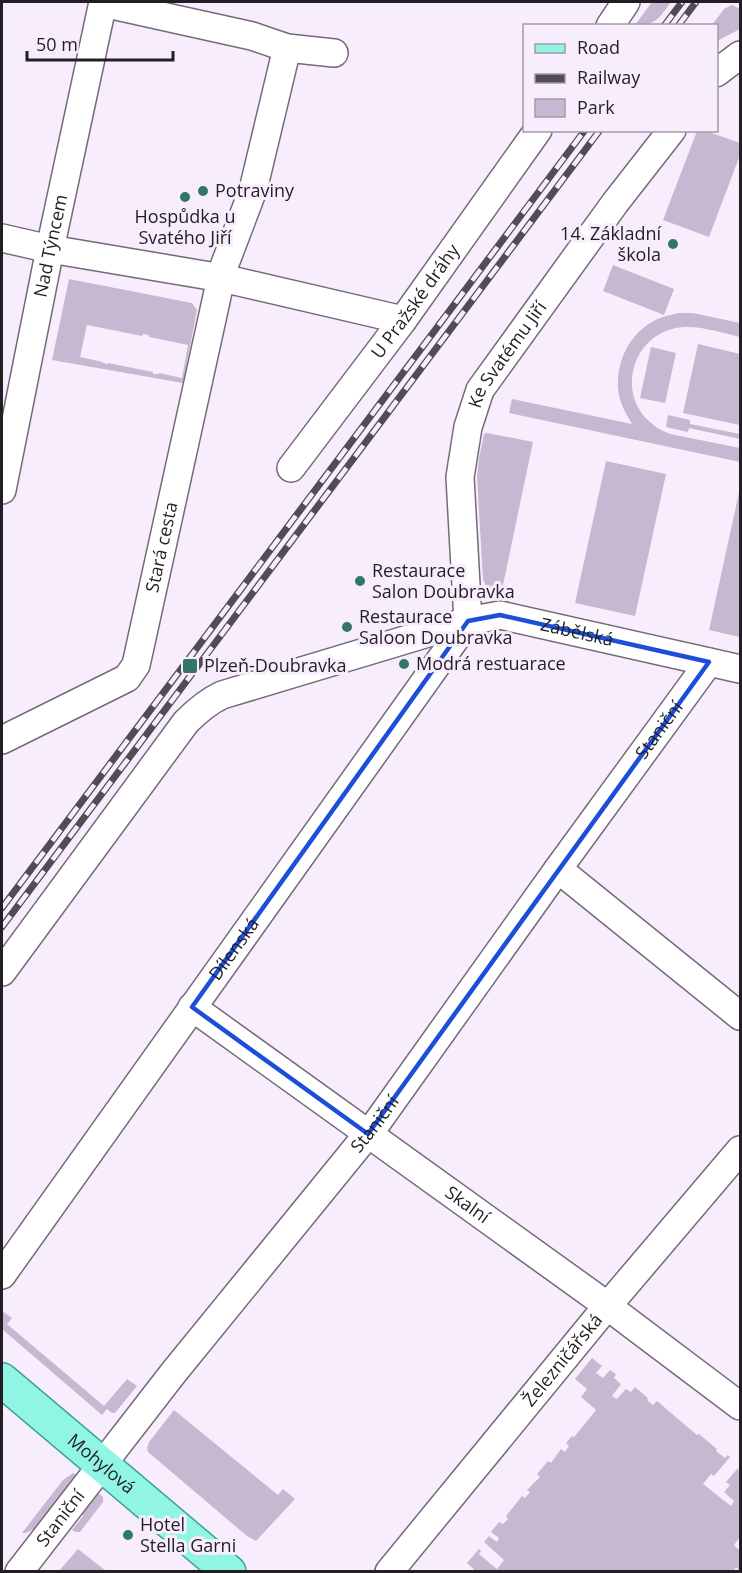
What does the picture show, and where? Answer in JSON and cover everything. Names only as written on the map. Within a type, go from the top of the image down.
[{"type":"main road","name":"Mohylová","points":[[2,1380],[229,1572]]},
{"type":"street","name":"Nad Týncem","points":[[2,490],[50,249],[103,2],[252,36],[287,48],[334,53]]},
{"type":"street","points":[[611,24],[626,2]]},
{"type":"street","name":"Stará cesta","points":[[2,740],[127,678],[136,665],[223,269],[253,190],[287,48]]},
{"type":"street","points":[[718,72],[741,55]]},
{"type":"street","name":"U Pražské dráhy","points":[[291,468],[403,320],[537,132]]},
{"type":"street","name":"Ke Svatému Jiří","points":[[468,621],[460,477],[468,427],[480,390],[608,213],[670,132]]},
{"type":"street","points":[[2,238],[50,249],[222,278],[403,320]]},
{"type":"street","name":"Zábělská","points":[[2,972],[186,722],[209,701],[222,695],[468,621],[500,615],[741,669]]},
{"type":"street","name":"Dílenská","points":[[2,1275],[468,621]]},
{"type":"street","name":"Staniční","points":[[19,1572],[174,1372],[368,1134],[709,662]]},
{"type":"street","points":[[558,869],[741,1016]]},
{"type":"street","name":"Skalní","points":[[192,1008],[608,1306],[741,1406]]},
{"type":"street","name":"Železničářská","points":[[389,1572],[608,1306],[741,1150]]},
{"type":"highlighted area","points":[[500,615],[709,662],[368,1134],[192,1007],[468,621]]},
{"type":"green space","points":[[652,2],[671,2],[653,22],[636,24]]},
{"type":"green space","points":[[732,5],[740,9],[740,29],[718,40],[718,24],[713,24],[724,9]]},
{"type":"green space","points":[[697,132],[709,132],[740,143],[740,155],[709,237],[663,220]]},
{"type":"green space","points":[[613,265],[674,289],[664,315],[603,291]]},
{"type":"green space","points":[[69,279],[192,303],[197,310],[183,383],[52,360]],"holes":[[[87,325],[142,336],[143,334],[149,335],[149,337],[188,345],[182,378],[159,373],[153,374],[153,372],[80,357]]]},
{"type":"green space","points":[[679,313],[693,313],[740,323],[740,337],[689,327],[672,329],[658,335],[647,344],[639,356],[632,383],[634,397],[640,410],[657,428],[670,434],[740,448],[740,462],[509,413],[512,399],[632,424],[619,395],[619,374],[624,353],[643,328],[658,319]]},
{"type":"green space","points":[[698,344],[740,354],[740,425],[683,413]]},
{"type":"green space","points":[[651,347],[676,353],[665,403],[640,398]]},
{"type":"green space","points":[[668,415],[690,420],[690,424],[740,434],[740,439],[689,428],[688,432],[666,427]]},
{"type":"green space","points":[[484,434],[533,442],[503,585],[495,588],[486,586],[483,579],[477,477]]},
{"type":"green space","points":[[606,461],[666,474],[635,616],[575,603]]},
{"type":"green space","points":[[740,488],[740,637],[709,630]]},
{"type":"green space","points":[[2,1311],[12,1318],[7,1324],[104,1406],[127,1379],[137,1386],[115,1413],[107,1409],[102,1415],[2,1329]]},
{"type":"green space","points":[[592,1358],[602,1366],[596,1373],[603,1378],[610,1370],[616,1374],[614,1378],[621,1384],[612,1396],[617,1399],[626,1389],[631,1392],[635,1387],[653,1405],[657,1401],[725,1458],[728,1455],[730,1457],[714,1476],[711,1474],[703,1484],[731,1506],[734,1501],[724,1492],[730,1485],[726,1482],[739,1469],[740,1537],[734,1545],[740,1551],[740,1571],[736,1567],[733,1572],[730,1570],[729,1572],[477,1572],[467,1563],[479,1549],[481,1551],[479,1554],[497,1569],[504,1560],[484,1542],[489,1536],[497,1542],[499,1538],[491,1532],[499,1522],[503,1524],[508,1519],[506,1516],[522,1496],[525,1498],[530,1492],[527,1490],[540,1477],[537,1474],[548,1461],[551,1463],[561,1449],[565,1452],[569,1446],[566,1443],[572,1436],[574,1437],[596,1410],[581,1397],[587,1389],[575,1379]]},
{"type":"green space","points":[[174,1410],[278,1495],[283,1489],[295,1499],[256,1541],[247,1536],[148,1452],[149,1442]]},
{"type":"green space","points":[[73,1473],[79,1476],[38,1527],[22,1533],[63,1480]]},
{"type":"green space","points":[[98,1493],[103,1497],[103,1502],[80,1532],[75,1532],[72,1530],[83,1516],[82,1510]]},
{"type":"green space","points":[[78,1549],[106,1571],[59,1571]]},
{"type":"railway","points":[[666,24],[682,2]]},
{"type":"railway","points":[[680,24],[696,2]]},
{"type":"railway","points":[[2,908],[584,132]]},
{"type":"railway","points":[[2,927],[598,132]]},
{"type":"place","name":"Potraviny","points":[[203,191]]},
{"type":"place","name":"Hospůdka u Svatého Jiří","points":[[185,197]]},
{"type":"place","name":"14. Základní škola","points":[[673,244]]},
{"type":"place","name":"Restaurace Salon Doubravka","points":[[360,581]]},
{"type":"place","name":"Restaurace Saloon Doubravka","points":[[347,627]]},
{"type":"place","name":"Modrá restuarace","points":[[404,664]]},
{"type":"place","name":"Plzeň-Doubravka","points":[[190,666]]},
{"type":"place","name":"Hotel Stella Garni","points":[[128,1535]]}]
